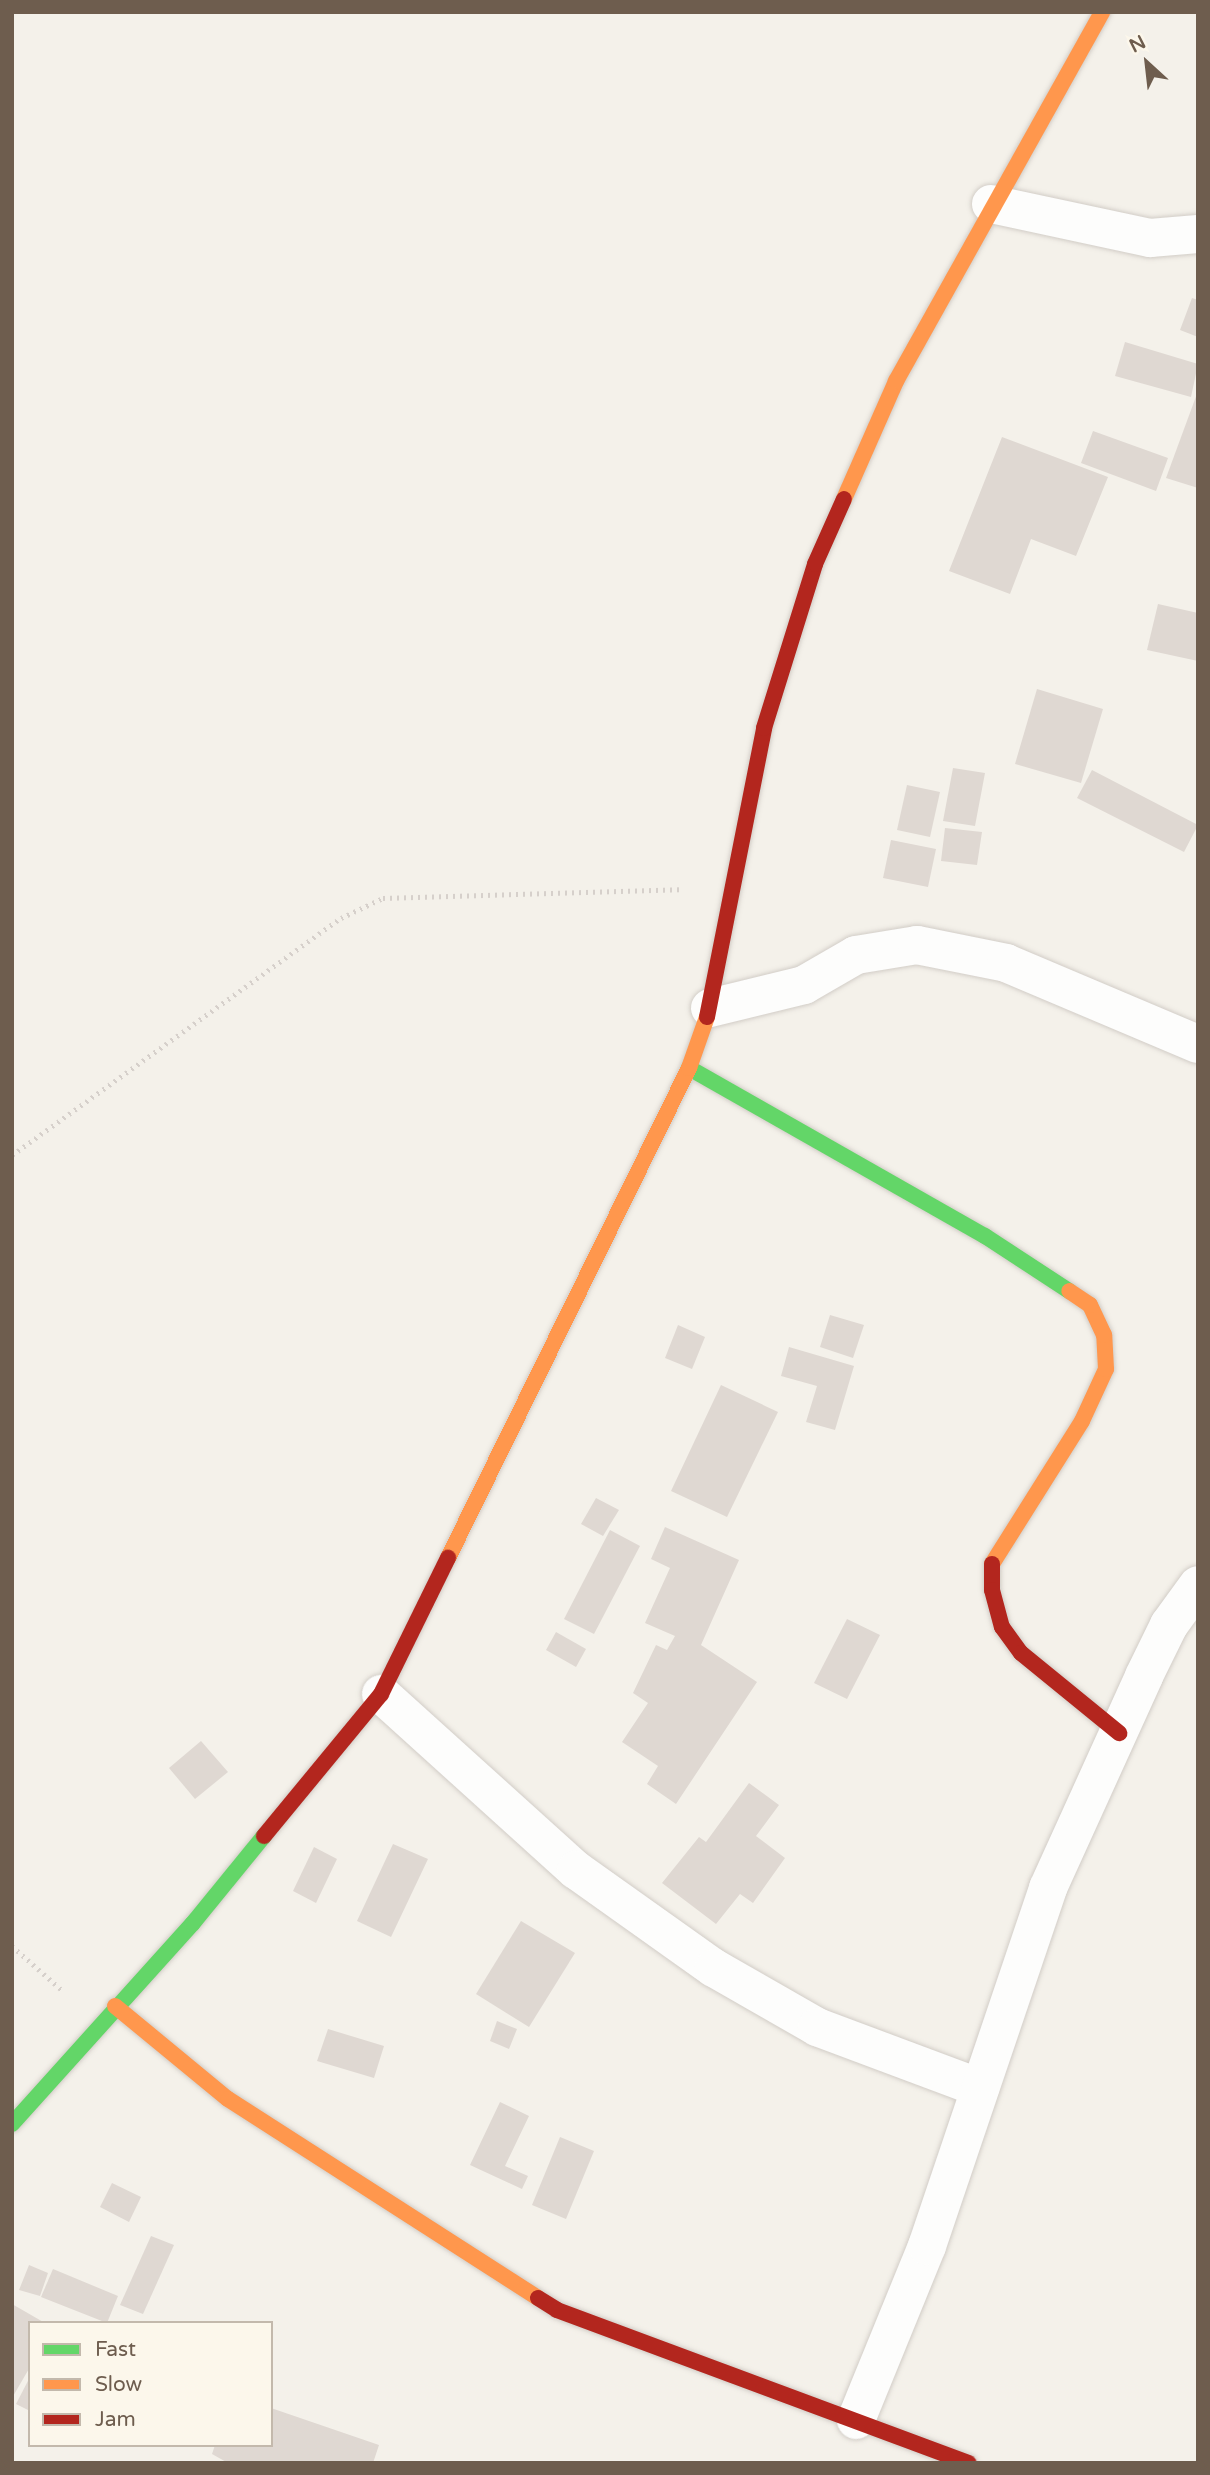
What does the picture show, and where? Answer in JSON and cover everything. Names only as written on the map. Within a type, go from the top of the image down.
[{"type":"street","points":[[12,2124],[115,2006],[193,1923],[381,1694],[690,1068],[710,1008],[764,728],[815,564],[896,381],[991,204],[1102,12]]},
{"type":"street","points":[[991,204],[1150,237],[1198,234]]},
{"type":"street","points":[[710,1008],[804,985],[856,955],[917,945],[1006,962],[1198,1045]]},
{"type":"street","points":[[690,1068],[985,1236],[1090,1306],[1104,1335],[1106,1369],[1082,1421],[992,1558],[992,1590],[1002,1627],[1021,1653],[1119,1733]]},
{"type":"street","points":[[856,2420],[893,2338],[1048,1888],[1169,1625],[1198,1585]]},
{"type":"street","points":[[381,1694],[576,1870],[714,1968],[817,2026],[980,2088]]},
{"type":"street","points":[[115,2006],[228,2099],[557,2310],[969,2463]]},
{"type":"path","points":[[12,1155],[341,918],[383,898],[734,887]]},
{"type":"path","points":[[12,1946],[100,2024]]},
{"type":"building","points":[[1192,298],[1198,300],[1198,337],[1180,330]]},
{"type":"building","points":[[1125,342],[1198,364],[1191,397],[1115,376]]},
{"type":"building","points":[[1198,391],[1198,488],[1166,478]]},
{"type":"building","points":[[1093,431],[1168,458],[1156,491],[1081,463]]},
{"type":"building","points":[[1002,437],[1108,477],[1076,556],[1031,539],[1010,594],[949,571]]},
{"type":"building","points":[[1158,604],[1198,613],[1198,661],[1147,650]]},
{"type":"building","points":[[1037,689],[1103,709],[1081,783],[1015,764]]},
{"type":"building","points":[[953,768],[985,773],[975,826],[943,821]]},
{"type":"building","points":[[1092,770],[1198,825],[1184,852],[1077,798]]},
{"type":"building","points":[[907,785],[940,792],[930,837],[897,830]]},
{"type":"building","points":[[945,828],[982,832],[977,865],[941,861]]},
{"type":"building","points":[[891,840],[936,849],[928,887],[883,878]]},
{"type":"building","points":[[830,1315],[864,1325],[853,1358],[820,1347]]},
{"type":"building","points":[[678,1325],[705,1337],[692,1369],[665,1358]]},
{"type":"building","points":[[789,1347],[854,1366],[835,1430],[806,1422],[817,1386],[781,1376]]},
{"type":"building","points":[[721,1385],[778,1412],[727,1517],[671,1491]]},
{"type":"building","points":[[596,1498],[619,1510],[603,1536],[581,1524]]},
{"type":"building","points":[[665,1527],[739,1560],[701,1645],[757,1682],[676,1804],[647,1784],[658,1766],[622,1742],[648,1703],[633,1693],[656,1645],[667,1650],[675,1636],[645,1623],[670,1568],[651,1559]]},
{"type":"building","points":[[610,1530],[640,1546],[594,1634],[564,1619]]},
{"type":"building","points":[[847,1619],[880,1635],[847,1699],[814,1683]]},
{"type":"building","points":[[556,1632],[586,1649],[576,1667],[546,1650]]},
{"type":"building","points":[[201,1741],[228,1772],[195,1799],[169,1768]]},
{"type":"building","points":[[749,1783],[779,1805],[756,1836],[785,1858],[753,1903],[740,1894],[716,1924],[662,1883],[699,1837],[706,1842]]},
{"type":"building","points":[[393,1844],[428,1859],[391,1937],[357,1921]]},
{"type":"building","points":[[314,1847],[337,1859],[316,1903],[293,1891]]},
{"type":"building","points":[[521,1921],[575,1953],[529,2027],[476,1994]]},
{"type":"building","points":[[497,2021],[517,2029],[509,2049],[490,2041]]},
{"type":"building","points":[[328,2029],[384,2046],[374,2078],[317,2061]]},
{"type":"building","points":[[500,2102],[529,2116],[505,2166],[528,2176],[522,2189],[470,2165]]},
{"type":"building","points":[[560,2137],[594,2151],[566,2219],[532,2205]]},
{"type":"building","points":[[112,2183],[141,2197],[129,2222],[100,2207]]},
{"type":"building","points":[[151,2236],[174,2245],[143,2314],[120,2305]]},
{"type":"building","points":[[29,2265],[48,2273],[40,2296],[19,2290]]},
{"type":"building","points":[[53,2269],[118,2296],[108,2321],[41,2297]]},
{"type":"building","points":[[12,2304],[42,2321],[28,2321],[28,2370],[12,2398]]},
{"type":"building","points":[[28,2381],[28,2410],[16,2404]]},
{"type":"building","points":[[273,2409],[379,2445],[373,2463],[228,2463],[212,2454],[214,2447],[273,2447]]},
{"type":"traffic: fast","points":[[689,1068],[985,1236],[1069,1291]]},
{"type":"traffic: fast","points":[[12,2124],[193,1923],[264,1836]]},
{"type":"traffic: slow","points":[[844,499],[896,381],[1102,12]]},
{"type":"traffic: slow","points":[[448,1558],[689,1068],[707,1017]]},
{"type":"traffic: slow","points":[[992,1564],[1082,1421],[1106,1369],[1104,1335],[1090,1305],[1069,1291]]},
{"type":"traffic: slow","points":[[115,2006],[228,2099],[538,2298]]},
{"type":"traffic: jam","points":[[707,1017],[764,728],[815,564],[844,499]]},
{"type":"traffic: jam","points":[[264,1836],[381,1694],[448,1558]]},
{"type":"traffic: jam","points":[[992,1564],[992,1590],[1002,1627],[1021,1653],[1119,1733]]},
{"type":"traffic: jam","points":[[538,2298],[557,2310],[969,2463]]}]
